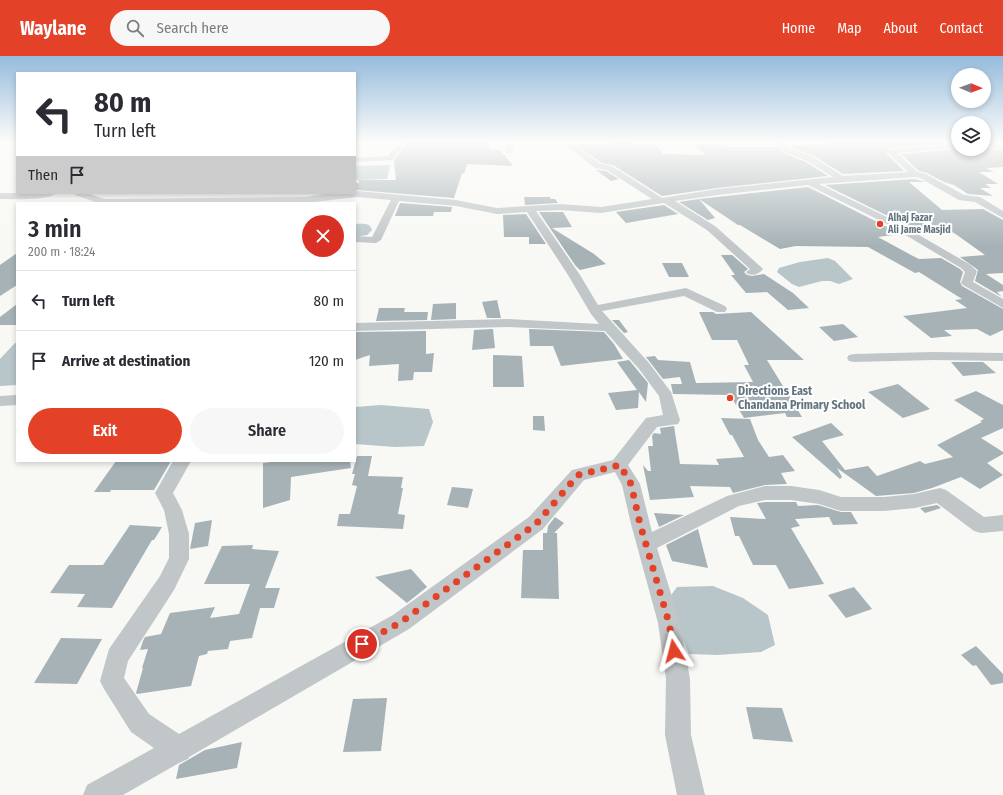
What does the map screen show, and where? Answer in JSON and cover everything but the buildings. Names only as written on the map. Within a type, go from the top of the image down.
[{"type":"street","points":[[624,176],[711,228],[757,268],[752,272]]},
{"type":"street","points":[[837,176],[841,179]]},
{"type":"street","points":[[81,194],[104,202],[230,202],[357,194],[456,203],[497,211],[560,207],[601,210],[717,192],[808,182],[879,176]]},
{"type":"street","points":[[925,176],[962,198],[977,199],[1003,215]]},
{"type":"street","points":[[808,182],[890,222],[965,266],[971,271],[967,283],[1003,304]]},
{"type":"street","points":[[0,196],[25,197],[45,194]]},
{"type":"street","points":[[356,239],[376,240],[396,198]]},
{"type":"street","points":[[97,795],[401,622],[536,524],[578,475],[620,465],[652,422],[672,420],[666,395],[644,366],[594,309],[530,209]]},
{"type":"street","points":[[594,309],[686,292],[700,300],[721,308]]},
{"type":"street","points":[[356,327],[518,323],[579,327],[609,327]]},
{"type":"street","points":[[854,358],[934,356],[1003,357]]},
{"type":"street","points":[[0,400],[16,400]]},
{"type":"street","points":[[178,750],[140,723],[112,681],[117,658],[167,584],[178,559],[179,534],[173,510],[164,493],[181,462]]},
{"type":"street","points":[[620,465],[631,484],[646,544],[669,623],[678,679],[678,735],[691,795]]},
{"type":"street","points":[[646,544],[732,501],[765,493],[809,495],[841,504],[884,504],[916,501],[923,498],[940,495],[981,525],[1003,522]]},
{"type":"shaded area","points":[[356,176],[388,176],[387,179],[356,180]]},
{"type":"shaded area","points":[[356,224],[368,225],[371,227],[372,230],[367,235],[356,237]]},
{"type":"shaded area","points":[[828,258],[835,261],[853,279],[839,284],[830,281],[822,281],[799,287],[792,284],[777,272],[779,268],[800,262]]},
{"type":"shaded area","points":[[16,343],[16,385],[0,386],[0,359]]},
{"type":"shaded area","points":[[381,405],[429,409],[433,422],[424,446],[395,447],[356,444],[356,407]]},
{"type":"shaded area","points":[[713,586],[743,598],[768,615],[775,645],[761,652],[717,655],[689,654],[677,627],[669,598],[677,587]]},
{"type":"place","name":"Alhaj Fazar Ali Jame Masjid","points":[[880,224]]},
{"type":"place","name":"Directions East Chandana Primary School","points":[[730,398]]},
{"type":"route","points":[[362,644],[401,622],[536,524],[578,475],[620,465],[631,484],[640,524],[669,623],[674,651]]}]
